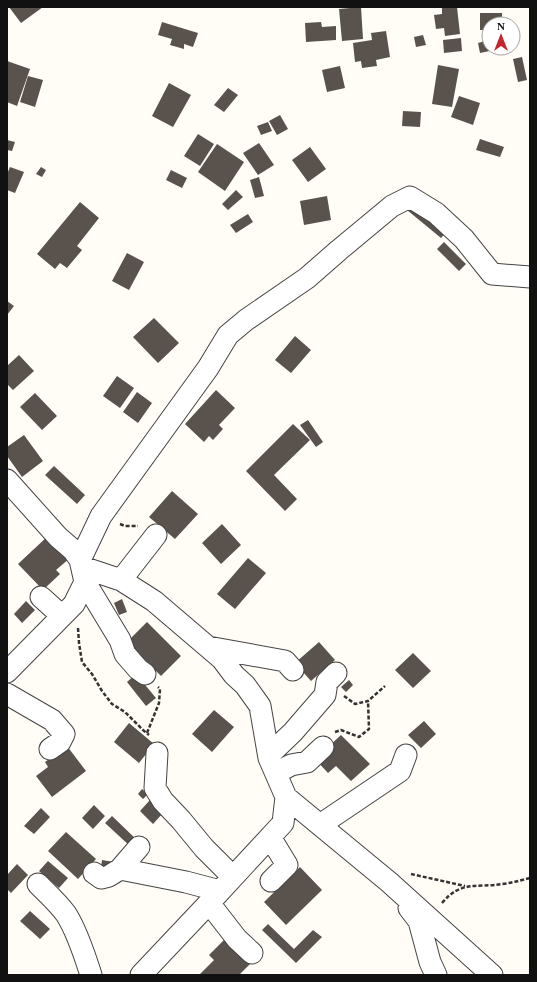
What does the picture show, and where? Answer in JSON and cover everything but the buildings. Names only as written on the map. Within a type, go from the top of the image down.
[{"type":"street","points":[[7,672],[68,610],[101,516],[208,368],[228,335],[252,316],[307,278],[392,206],[410,197],[436,213],[458,234],[492,274],[530,277]]},
{"type":"street","points":[[7,480],[58,537],[73,550],[126,654],[145,674]]},
{"type":"street","points":[[121,580],[156,535]]},
{"type":"street","points":[[82,570],[121,580],[154,601],[222,658],[234,675],[245,685],[260,706],[272,764],[286,797],[389,882],[492,975]]},
{"type":"street","points":[[41,597],[68,610]]},
{"type":"street","points":[[208,647],[285,661],[293,670]]},
{"type":"street","points":[[272,764],[293,732],[325,695],[327,682],[336,673]]},
{"type":"street","points":[[7,694],[52,720],[64,734],[60,742],[50,749]]},
{"type":"street","points":[[272,764],[291,765],[307,762],[322,747]]},
{"type":"street","points":[[157,752],[155,788],[163,801],[204,848],[221,890],[237,939],[252,953]]},
{"type":"street","points":[[320,825],[366,792],[400,771],[406,755]]},
{"type":"street","points":[[141,975],[283,822],[286,797]]},
{"type":"street","points":[[270,837],[287,865],[271,881]]},
{"type":"street","points":[[94,873],[101,878],[108,876],[120,869],[139,847]]},
{"type":"street","points":[[120,869],[221,890]]},
{"type":"street","points":[[389,882],[419,921],[430,962],[436,975]]},
{"type":"street","points":[[38,884],[56,901],[66,915],[84,952],[92,975]]},
{"type":"path","points":[[101,516],[125,526],[142,526],[156,535]]},
{"type":"path","points":[[68,610],[78,616],[79,643],[82,662],[112,704],[125,712],[147,733],[158,741],[157,752]]},
{"type":"path","points":[[145,674],[160,689],[158,704],[147,733]]},
{"type":"path","points":[[325,695],[337,692],[355,704],[368,701],[385,686]]},
{"type":"path","points":[[322,747],[334,732],[341,730],[359,737],[369,729],[368,701]]},
{"type":"path","points":[[429,919],[448,896],[465,886],[502,884],[530,878]]}]
